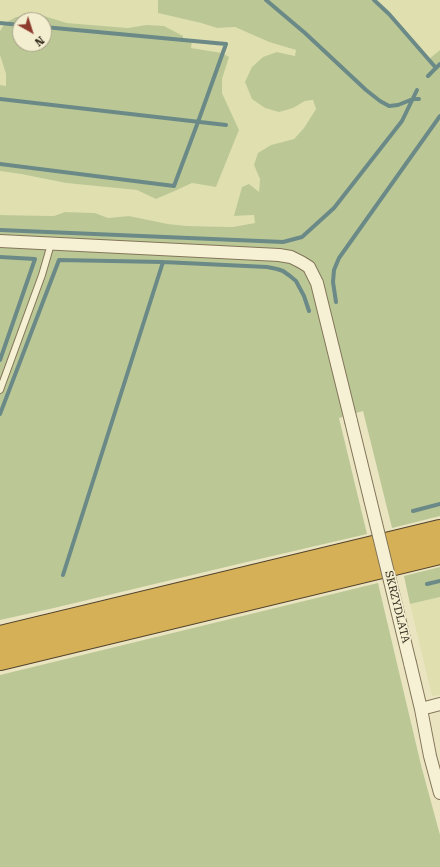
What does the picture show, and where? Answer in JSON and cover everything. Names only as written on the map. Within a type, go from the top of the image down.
[{"type":"highway","points":[[0,637],[440,531]]},
{"type":"highway","points":[[0,659],[440,553]]},
{"type":"street","name":"SKRZYDLATA","points":[[0,241],[279,255],[291,257],[309,267],[317,283],[352,421],[421,709],[430,756],[440,793]]},
{"type":"street","points":[[421,709],[440,704]]},
{"type":"lane","points":[[0,390],[42,275],[51,244]]},
{"type":"green space","points":[[0,0],[158,0],[159,13],[217,28],[235,27],[269,42],[296,50],[296,56],[277,52],[293,108],[305,101],[313,100],[316,109],[304,128],[294,139],[271,145],[254,165],[260,179],[259,192],[234,216],[254,215],[256,223],[233,227],[187,226],[168,224],[129,216],[108,218],[95,213],[65,212],[54,216],[0,215],[0,171],[66,183],[137,190],[156,199],[192,183],[216,187],[239,130],[222,93],[222,79],[228,57],[222,53],[190,48],[182,40],[146,25],[128,28],[67,23],[52,18],[52,12],[12,12],[12,19],[5,23],[0,31]]},
{"type":"green space","points":[[158,0],[374,0],[389,14],[429,59],[440,50],[440,516],[392,528],[363,411],[339,418],[367,534],[0,620],[0,215],[54,216],[65,212],[95,213],[108,218],[129,216],[168,224],[187,226],[233,227],[255,223],[254,215],[234,216],[242,187],[249,184],[259,192],[260,179],[254,165],[258,153],[271,145],[294,139],[304,128],[316,109],[313,100],[305,101],[293,108],[279,112],[265,108],[252,99],[245,82],[252,67],[263,57],[277,52],[295,56],[296,50],[269,42],[235,27],[217,28],[158,13]]},
{"type":"green space","points":[[374,0],[440,0],[440,50],[429,60],[389,14]]},
{"type":"green space","points":[[52,18],[67,23],[128,28],[146,25],[164,26],[183,36],[183,40],[192,41],[191,48],[222,53],[229,57],[222,79],[222,93],[239,130],[216,187],[192,183],[156,199],[137,190],[66,183],[0,171],[0,85],[6,86],[6,74],[0,55],[0,31],[5,23],[12,19],[12,52],[52,52]]},
{"type":"green space","points":[[0,55],[6,74],[6,86],[0,85]]},
{"type":"green space","points":[[440,567],[440,597],[410,604],[404,576]]},
{"type":"green space","points":[[378,583],[421,765],[440,835],[440,867],[0,867],[0,675]]},
{"type":"green space","points":[[440,597],[440,695],[432,696],[410,604]]},
{"type":"waterway","points":[[266,0],[380,101],[389,106],[398,105],[413,99],[419,99]]},
{"type":"waterway","points":[[374,0],[389,14],[436,68]]},
{"type":"waterway","points":[[0,23],[12,24]]},
{"type":"waterway","points":[[0,164],[174,186],[226,44],[52,28]]},
{"type":"waterway","points":[[428,76],[440,64]]},
{"type":"waterway","points":[[0,230],[283,242],[302,237],[334,208],[402,121],[417,90]]},
{"type":"waterway","points":[[0,99],[226,125]]},
{"type":"waterway","points":[[336,302],[333,282],[334,270],[339,258],[440,116]]},
{"type":"waterway","points":[[0,257],[35,259],[0,360]]},
{"type":"waterway","points":[[0,414],[59,260],[163,262],[267,267],[277,269],[283,271],[296,281],[304,296],[309,311]]},
{"type":"waterway","points":[[63,575],[163,262]]},
{"type":"waterway","points":[[413,511],[440,504]]},
{"type":"waterway","points":[[427,584],[440,581]]}]
